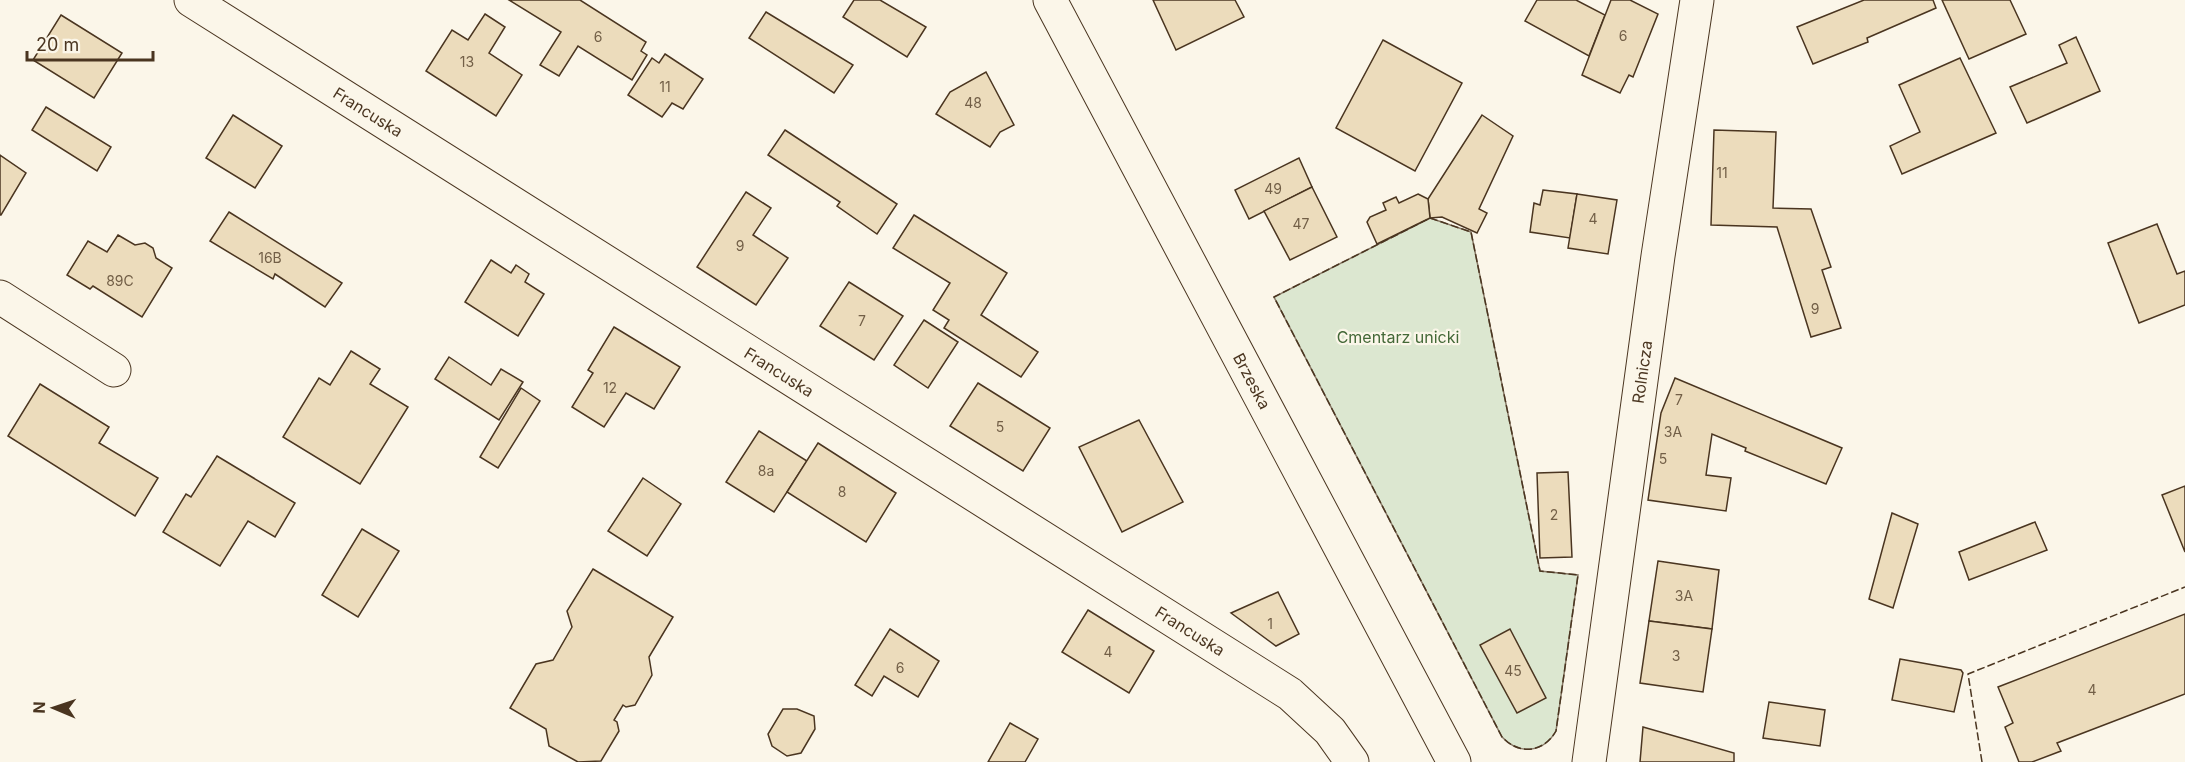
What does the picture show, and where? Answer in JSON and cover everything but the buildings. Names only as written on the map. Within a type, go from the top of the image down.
[{"type":"street","name":"Francuska","points":[[190,0],[1290,694],[1330,731],[1352,762]]},
{"type":"street","name":"Brzeska","points":[[1050,0],[1454,762]]},
{"type":"street","name":"Rolnicza","points":[[1587,756],[1697,0]]},
{"type":"street","points":[[0,297],[114,370]]},
{"type":"green space","name":"Cmentarz unicki","points":[[1430,218],[1471,232],[1540,571],[1578,575],[1556,731],[1545,743],[1531,749],[1516,747],[1502,737],[1274,297]]},
{"type":"fence","points":[[1430,218],[1471,232],[1540,571],[1578,575],[1556,731],[1545,743],[1531,749],[1516,747],[1502,737],[1274,297],[1430,218]]},
{"type":"fence","points":[[1982,762],[1968,674],[2185,587]]}]
